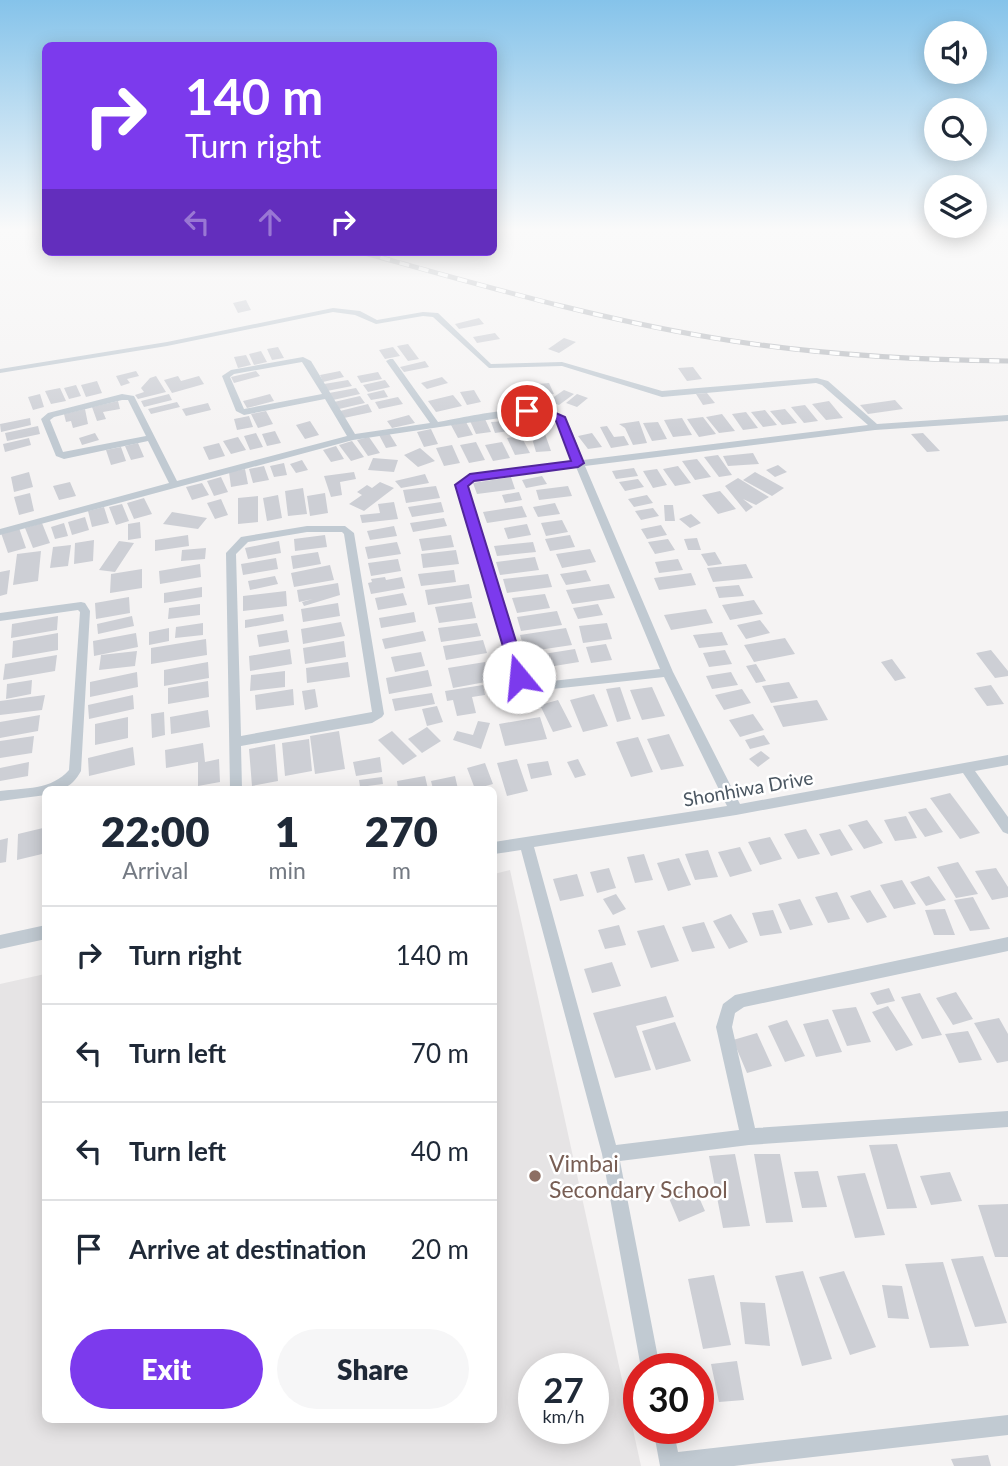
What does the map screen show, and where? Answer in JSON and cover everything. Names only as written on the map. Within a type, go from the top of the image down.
[{"type":"street","points":[[0,370],[167,344],[333,310],[357,313],[376,322],[423,314],[441,318],[489,366],[562,364],[662,394],[817,380],[825,383],[875,427]]},
{"type":"street","points":[[327,396],[244,412],[240,411],[226,376],[231,372],[303,359],[327,396],[352,437]]},
{"type":"street","points":[[390,362],[435,423]]},
{"type":"street","points":[[150,438],[64,456],[60,454],[45,419],[51,415],[127,397],[150,438],[174,484]]},
{"type":"street","points":[[0,532],[352,437],[527,411],[545,412],[561,419],[667,672],[736,810]]},
{"type":"street","points":[[667,672],[543,686],[529,683],[519,677],[462,485],[470,477],[578,463],[875,427],[1008,418]]},
{"type":"street","points":[[235,742],[372,718],[378,714],[351,547],[345,529],[338,527],[272,533],[245,539],[235,546],[231,553],[235,742],[236,786]]},
{"type":"street","points":[[0,617],[68,606],[80,606],[85,611],[75,771],[69,780],[60,786]]},
{"type":"street","name":"Shonhiwa Drive","points":[[497,848],[736,810],[1008,760]]},
{"type":"street","points":[[967,769],[1008,828]]},
{"type":"street","points":[[0,796],[42,789]]},
{"type":"street","points":[[526,843],[610,1154],[648,1353]]},
{"type":"street","points":[[0,942],[42,933]]},
{"type":"street","points":[[749,1137],[724,1027],[728,1009],[740,1000],[1008,944]]},
{"type":"street","points":[[610,1154],[749,1137],[1008,1119]]},
{"type":"street","points":[[666,1444],[670,1464],[1008,1425]]},
{"type":"shaded area","name":"Vimbai Secondary School","points":[[510,870],[623,1384],[623,1444],[636,1444],[641,1466],[0,1466],[0,984],[42,975],[42,1423],[497,1423],[497,873]]},
{"type":"building","points":[[246,300],[251,310],[238,313],[233,303]]},
{"type":"building","points":[[479,318],[484,324],[459,329],[455,324]]},
{"type":"building","points":[[495,333],[500,339],[477,343],[473,337]]},
{"type":"building","points":[[564,338],[576,342],[559,353],[548,349]]},
{"type":"building","points":[[408,344],[419,359],[408,361],[397,346]]},
{"type":"building","points":[[278,347],[284,358],[272,360],[267,349]]},
{"type":"building","points":[[393,347],[400,356],[385,359],[379,350]]},
{"type":"building","points":[[261,351],[267,362],[254,365],[249,354]]},
{"type":"building","points":[[246,355],[251,365],[238,368],[234,357]]},
{"type":"building","points":[[425,361],[429,367],[404,372],[400,367]]},
{"type":"building","points":[[693,367],[702,379],[687,381],[678,368]]},
{"type":"building","points":[[136,371],[139,376],[127,379],[130,383],[121,386],[116,376]]},
{"type":"building","points":[[256,371],[260,376],[234,383],[231,377]]},
{"type":"building","points":[[340,371],[344,377],[323,382],[320,375]]},
{"type":"building","points":[[378,372],[382,379],[361,383],[357,376]]},
{"type":"building","points":[[156,376],[166,392],[138,399],[135,395],[144,392],[141,388],[150,378]]},
{"type":"building","points":[[178,376],[181,381],[199,376],[204,384],[172,393],[164,380]]},
{"type":"building","points":[[442,377],[448,383],[427,389],[421,383]]},
{"type":"building","points":[[348,380],[352,386],[327,391],[324,384]]},
{"type":"building","points":[[385,380],[390,387],[368,392],[363,385]]},
{"type":"building","points":[[97,381],[102,393],[86,397],[81,385]]},
{"type":"building","points":[[549,383],[554,394],[531,396],[527,385]]},
{"type":"building","points":[[76,385],[81,396],[69,399],[64,388]]},
{"type":"building","points":[[524,386],[530,398],[516,400],[510,387]]},
{"type":"building","points":[[60,388],[66,401],[51,404],[45,391]]},
{"type":"building","points":[[356,388],[360,394],[333,400],[329,393]]},
{"type":"building","points":[[384,390],[388,397],[371,400],[367,394]]},
{"type":"building","points":[[474,390],[481,402],[467,405],[460,392]]},
{"type":"building","points":[[564,390],[574,394],[559,405],[548,401]]},
{"type":"building","points":[[707,393],[715,403],[703,405],[696,394]]},
{"type":"building","points":[[40,394],[44,407],[33,410],[28,397]]},
{"type":"building","points":[[169,394],[172,400],[144,407],[141,401]]},
{"type":"building","points":[[270,394],[274,401],[247,408],[243,401]]},
{"type":"building","points":[[577,394],[588,398],[577,407],[566,403]]},
{"type":"building","points":[[453,395],[462,406],[436,412],[428,401]]},
{"type":"building","points":[[360,396],[365,403],[339,409],[334,402]]},
{"type":"building","points":[[398,397],[403,404],[379,409],[375,402]]},
{"type":"building","points":[[895,400],[903,409],[868,414],[860,405]]},
{"type":"building","points":[[118,401],[120,409],[103,412],[106,419],[97,421],[92,407]]},
{"type":"building","points":[[829,401],[843,418],[826,420],[812,404]]},
{"type":"building","points":[[177,402],[180,407],[151,414],[148,409]]},
{"type":"building","points":[[208,403],[211,410],[186,416],[182,409]]},
{"type":"building","points":[[368,404],[372,412],[344,418],[340,411]]},
{"type":"building","points":[[805,405],[818,421],[804,423],[791,407]]},
{"type":"building","points":[[85,409],[88,424],[73,428],[71,421],[66,422],[64,414]]},
{"type":"building","points":[[785,409],[797,423],[782,425],[770,411]]},
{"type":"building","points":[[765,410],[777,425],[763,427],[751,412]]},
{"type":"building","points":[[266,411],[273,424],[258,428],[251,414]]},
{"type":"building","points":[[746,412],[758,428],[743,430],[732,414]]},
{"type":"building","points":[[722,414],[735,431],[719,433],[706,417]]},
{"type":"building","points":[[409,415],[415,423],[392,428],[387,421]]},
{"type":"building","points":[[249,416],[253,427],[237,430],[234,419]]},
{"type":"building","points":[[523,417],[528,430],[513,432],[508,419]]},
{"type":"building","points":[[703,417],[716,434],[699,437],[687,419]]},
{"type":"building","points":[[30,418],[31,425],[1,432],[0,424]]},
{"type":"building","points":[[682,418],[692,435],[673,437],[664,420]]},
{"type":"building","points":[[485,419],[491,432],[476,434],[470,421]]},
{"type":"building","points":[[310,421],[319,435],[305,439],[296,425]]},
{"type":"building","points":[[506,421],[509,431],[495,433],[491,422]]},
{"type":"building","points":[[639,421],[647,443],[633,445],[625,428],[619,424]]},
{"type":"building","points":[[466,422],[473,435],[458,438],[451,425]]},
{"type":"building","points":[[658,422],[667,439],[652,441],[643,423]]},
{"type":"building","points":[[38,426],[40,434],[7,441],[5,433]]},
{"type":"building","points":[[607,426],[614,437],[624,436],[629,445],[611,448],[600,427]]},
{"type":"building","points":[[431,429],[438,444],[424,447],[417,432]]},
{"type":"building","points":[[275,431],[281,443],[267,446],[262,434]]},
{"type":"building","points":[[95,433],[99,440],[82,445],[79,438]]},
{"type":"building","points":[[256,433],[263,447],[250,450],[244,436]]},
{"type":"building","points":[[389,433],[397,446],[386,448],[379,435]]},
{"type":"building","points":[[592,433],[602,447],[588,449],[578,436]]},
{"type":"building","points":[[923,433],[940,451],[927,452],[911,434]]},
{"type":"building","points":[[545,434],[551,451],[536,452],[531,435]]},
{"type":"building","points":[[521,436],[530,453],[515,455],[507,438]]},
{"type":"building","points":[[238,437],[246,450],[231,454],[223,441]]},
{"type":"building","points":[[369,437],[380,453],[368,456],[357,440]]},
{"type":"building","points":[[29,438],[31,445],[5,452],[3,444]]},
{"type":"building","points":[[352,441],[364,457],[351,461],[339,445]]},
{"type":"building","points":[[476,442],[485,460],[469,463],[460,445]]},
{"type":"building","points":[[502,442],[510,458],[493,461],[485,445]]},
{"type":"building","points":[[138,443],[144,457],[131,460],[125,446]]},
{"type":"building","points":[[219,443],[225,456],[209,460],[203,447]]},
{"type":"building","points":[[452,445],[460,463],[444,466],[436,448]]},
{"type":"building","points":[[336,446],[344,459],[331,462],[323,450]]},
{"type":"building","points":[[121,447],[126,461],[111,465],[106,450]]},
{"type":"building","points":[[420,448],[435,461],[418,467],[404,455]]},
{"type":"building","points":[[753,453],[759,464],[728,466],[723,456]]},
{"type":"building","points":[[718,455],[732,475],[719,477],[704,457]]},
{"type":"building","points":[[373,458],[398,460],[394,472],[368,470]]},
{"type":"building","points":[[697,459],[711,477],[695,480],[682,461]]},
{"type":"building","points":[[302,460],[308,470],[296,473],[290,464]]},
{"type":"building","points":[[284,463],[287,475],[274,477],[270,466]]},
{"type":"building","points":[[778,465],[787,472],[775,477],[766,470]]},
{"type":"building","points":[[264,466],[269,480],[253,483],[249,469]]},
{"type":"building","points":[[678,466],[691,483],[675,486],[663,469]]},
{"type":"building","points":[[634,468],[638,476],[616,479],[612,471]]},
{"type":"building","points":[[245,469],[248,484],[231,487],[229,472]]},
{"type":"building","points":[[657,469],[667,485],[653,488],[643,471]]},
{"type":"building","points":[[29,472],[33,487],[14,492],[11,477]]},
{"type":"building","points":[[354,472],[356,479],[340,482],[342,495],[331,497],[324,476]]},
{"type":"building","points":[[755,472],[784,488],[772,496],[743,480]]},
{"type":"building","points":[[425,474],[429,483],[401,488],[395,481]]},
{"type":"building","points":[[542,476],[547,484],[526,488],[522,480]]},
{"type":"building","points":[[221,477],[228,492],[214,496],[207,481]]},
{"type":"building","points":[[511,477],[515,489],[477,494],[473,483]]},
{"type":"building","points":[[738,478],[769,497],[756,505],[743,499],[753,507],[746,512],[725,486]]},
{"type":"building","points":[[638,479],[644,487],[625,491],[619,482]]},
{"type":"building","points":[[70,482],[76,496],[59,500],[53,486]]},
{"type":"building","points":[[380,482],[394,488],[364,511],[349,504],[362,495],[357,492],[367,485],[372,488]]},
{"type":"building","points":[[202,483],[209,495],[192,500],[186,487]]},
{"type":"building","points":[[436,486],[440,498],[406,503],[403,490]]},
{"type":"building","points":[[568,486],[572,496],[539,500],[536,490]]},
{"type":"building","points":[[303,488],[307,514],[288,516],[285,491]]},
{"type":"building","points":[[720,491],[736,509],[718,514],[702,495]]},
{"type":"building","points":[[519,492],[522,500],[505,503],[502,495]]},
{"type":"building","points":[[30,493],[34,511],[19,515],[14,497]]},
{"type":"building","points":[[325,493],[328,513],[310,516],[307,496]]},
{"type":"building","points":[[278,495],[282,518],[267,521],[263,498]]},
{"type":"building","points":[[647,495],[653,503],[634,507],[628,499]]},
{"type":"building","points":[[258,496],[258,522],[238,524],[238,498]]},
{"type":"building","points":[[144,498],[152,514],[134,519],[127,503]]},
{"type":"building","points":[[221,499],[228,515],[215,519],[207,503]]},
{"type":"building","points":[[394,502],[398,519],[362,523],[360,515],[380,513],[378,504]]},
{"type":"building","points":[[441,502],[444,512],[412,517],[408,507]]},
{"type":"building","points":[[555,503],[560,514],[538,517],[533,507]]},
{"type":"building","points":[[122,504],[129,521],[116,525],[109,507]]},
{"type":"building","points":[[664,505],[673,505],[675,521],[665,521]]},
{"type":"building","points":[[522,506],[527,517],[487,523],[483,512]]},
{"type":"building","points":[[104,507],[109,523],[92,527],[88,511]]},
{"type":"building","points":[[653,508],[659,516],[641,520],[635,511]]},
{"type":"building","points":[[172,512],[207,518],[198,529],[163,524]]},
{"type":"building","points":[[691,514],[701,523],[690,528],[679,519]]},
{"type":"building","points":[[85,517],[89,530],[72,535],[68,522]]},
{"type":"building","points":[[444,518],[447,526],[413,532],[410,523]]},
{"type":"building","points":[[562,520],[568,532],[546,536],[541,523]]},
{"type":"building","points":[[140,522],[141,538],[128,540],[128,524]]},
{"type":"building","points":[[42,523],[50,543],[33,548],[25,528]]},
{"type":"building","points":[[64,523],[68,536],[55,539],[51,527]]},
{"type":"building","points":[[527,524],[531,535],[508,539],[504,528]]},
{"type":"building","points":[[661,525],[667,535],[647,539],[641,529]]},
{"type":"building","points":[[394,526],[397,536],[370,540],[367,531]]},
{"type":"building","points":[[19,528],[26,548],[8,553],[1,533]]},
{"type":"building","points":[[188,535],[189,546],[155,551],[155,540]]},
{"type":"building","points":[[325,535],[327,547],[295,551],[294,539]]},
{"type":"building","points":[[451,535],[454,547],[422,551],[419,539]]},
{"type":"building","points":[[570,535],[575,547],[550,551],[545,539]]},
{"type":"building","points":[[697,538],[701,550],[688,550],[684,539]]},
{"type":"building","points":[[668,539],[675,550],[655,554],[648,542]]},
{"type":"building","points":[[94,540],[93,561],[74,564],[75,543]]},
{"type":"building","points":[[119,541],[134,543],[115,572],[99,570]]},
{"type":"building","points":[[279,541],[281,553],[248,559],[245,548]]},
{"type":"building","points":[[397,542],[401,554],[368,559],[365,547]]},
{"type":"building","points":[[533,542],[536,552],[497,556],[494,546]]},
{"type":"building","points":[[71,545],[68,566],[50,568],[53,547]]},
{"type":"building","points":[[206,548],[205,559],[181,561],[182,550]]},
{"type":"building","points":[[590,549],[596,562],[562,568],[556,554]]},
{"type":"building","points":[[456,550],[459,564],[423,568],[421,554]]},
{"type":"building","points":[[41,551],[38,581],[13,585],[17,554]]},
{"type":"building","points":[[318,552],[321,564],[293,569],[291,556]]},
{"type":"building","points":[[715,552],[722,564],[708,566],[701,554]]},
{"type":"building","points":[[535,557],[539,570],[500,575],[496,562]]},
{"type":"building","points":[[276,558],[278,569],[243,575],[241,564]]},
{"type":"building","points":[[398,559],[401,571],[371,576],[368,563]]},
{"type":"building","points":[[678,559],[683,570],[659,573],[655,562]]},
{"type":"building","points":[[200,564],[201,577],[160,584],[159,571]]},
{"type":"building","points":[[746,564],[753,578],[713,582],[707,568]]},
{"type":"building","points":[[330,565],[334,580],[294,587],[291,573]]},
{"type":"building","points":[[142,569],[142,588],[110,593],[111,574]]},
{"type":"building","points":[[10,570],[7,594],[0,596],[0,572]]},
{"type":"building","points":[[454,570],[456,582],[421,586],[418,574]]},
{"type":"building","points":[[586,570],[591,581],[566,585],[560,574]]},
{"type":"building","points":[[691,573],[696,585],[659,590],[654,578]]},
{"type":"building","points":[[548,574],[552,587],[507,593],[503,579]]},
{"type":"building","points":[[275,576],[278,584],[250,590],[248,581]]},
{"type":"building","points":[[385,577],[386,580],[402,577],[405,588],[371,594],[368,583],[372,582],[371,579]]},
{"type":"building","points":[[338,583],[340,595],[304,606],[302,602],[313,599],[299,602],[297,590]]},
{"type":"building","points":[[469,584],[472,598],[428,605],[425,590]]},
{"type":"building","points":[[609,584],[615,598],[572,604],[566,590]]},
{"type":"building","points":[[739,585],[744,596],[719,598],[715,587]]},
{"type":"building","points":[[202,587],[202,597],[164,603],[164,593]]},
{"type":"building","points":[[286,591],[287,606],[243,611],[243,596]]},
{"type":"building","points":[[403,593],[407,605],[378,610],[375,598]]},
{"type":"building","points":[[545,594],[550,608],[517,613],[512,598]]},
{"type":"building","points":[[129,597],[130,613],[96,619],[95,603]]},
{"type":"building","points":[[754,600],[763,614],[730,620],[722,605]]},
{"type":"building","points":[[472,602],[476,618],[439,623],[435,607]]},
{"type":"building","points":[[338,603],[340,616],[303,622],[301,609]]},
{"type":"building","points":[[200,604],[200,615],[168,619],[169,608]]},
{"type":"building","points":[[598,604],[603,615],[578,619],[573,608]]},
{"type":"building","points":[[706,609],[713,623],[671,630],[664,615]]},
{"type":"building","points":[[557,611],[562,625],[521,631],[517,617]]},
{"type":"building","points":[[414,612],[416,622],[381,628],[379,618]]},
{"type":"building","points":[[283,614],[284,621],[245,628],[245,620]]},
{"type":"building","points":[[58,616],[57,630],[11,638],[12,624]]},
{"type":"building","points":[[132,616],[134,626],[98,634],[97,624]]},
{"type":"building","points":[[760,620],[770,633],[746,639],[737,625]]},
{"type":"building","points":[[341,622],[345,636],[303,644],[301,629]]},
{"type":"building","points":[[203,623],[203,635],[175,638],[176,627]]},
{"type":"building","points":[[477,623],[481,636],[441,642],[438,628]]},
{"type":"building","points":[[607,623],[612,639],[583,643],[579,626]]},
{"type":"building","points":[[169,628],[169,641],[149,645],[149,632]]},
{"type":"building","points":[[566,628],[572,645],[525,652],[520,635]]},
{"type":"building","points":[[287,630],[289,642],[259,647],[257,635]]},
{"type":"building","points":[[423,631],[426,641],[385,649],[382,639]]},
{"type":"building","points":[[722,632],[728,645],[699,648],[693,635]]},
{"type":"building","points":[[58,633],[58,650],[12,658],[13,641]]},
{"type":"building","points":[[136,633],[138,647],[94,656],[93,641]]},
{"type":"building","points":[[785,638],[795,654],[754,662],[744,645]]},
{"type":"building","points":[[206,639],[207,655],[151,664],[151,648]]},
{"type":"building","points":[[483,640],[487,653],[446,660],[443,646]]},
{"type":"building","points":[[344,641],[346,657],[305,664],[303,648]]},
{"type":"building","points":[[606,644],[612,660],[591,663],[586,647]]},
{"type":"building","points":[[290,649],[292,664],[250,671],[249,656]]},
{"type":"building","points":[[575,649],[579,662],[542,668],[537,655]]},
{"type":"building","points":[[725,650],[732,664],[709,667],[703,653]]},
{"type":"building","points":[[991,650],[1008,671],[1008,676],[995,678],[976,653]]},
{"type":"building","points":[[137,651],[135,666],[99,670],[101,655]]},
{"type":"building","points":[[421,652],[425,666],[395,672],[391,657]]},
{"type":"building","points":[[57,655],[55,671],[3,680],[5,664]]},
{"type":"building","points":[[892,659],[906,678],[895,681],[881,662]]},
{"type":"building","points":[[208,662],[209,678],[164,686],[164,670]]},
{"type":"building","points":[[348,662],[350,677],[307,683],[306,668]]},
{"type":"building","points":[[485,662],[491,681],[453,688],[448,668]]},
{"type":"building","points":[[756,664],[766,681],[756,683],[746,666]]},
{"type":"building","points":[[428,670],[432,686],[389,694],[386,678]]},
{"type":"building","points":[[285,671],[285,687],[250,691],[251,675]]},
{"type":"building","points":[[137,672],[138,687],[90,697],[90,682]]},
{"type":"building","points":[[731,672],[738,685],[712,689],[706,676]]},
{"type":"building","points":[[32,680],[31,694],[6,699],[7,684]]},
{"type":"building","points":[[208,681],[209,697],[168,704],[168,688]]},
{"type":"building","points":[[789,682],[798,698],[771,703],[762,686]]},
{"type":"building","points":[[483,685],[485,695],[472,697],[476,713],[457,716],[453,700],[447,701],[445,691]]},
{"type":"building","points":[[991,685],[1004,704],[987,706],[974,688]]},
{"type":"building","points":[[620,687],[631,719],[617,722],[606,689]]},
{"type":"building","points":[[652,687],[665,716],[642,720],[630,690]]},
{"type":"building","points":[[293,689],[294,705],[256,710],[255,695]]},
{"type":"building","points":[[315,689],[318,707],[305,710],[302,691]]},
{"type":"building","points":[[742,689],[751,703],[724,710],[715,695]]},
{"type":"building","points":[[432,693],[435,704],[395,711],[392,699]]},
{"type":"building","points":[[594,694],[608,726],[583,732],[570,700]]},
{"type":"building","points":[[45,695],[42,710],[0,715],[0,701]]},
{"type":"building","points":[[133,695],[134,709],[89,719],[88,705]]},
{"type":"building","points":[[558,700],[572,727],[553,732],[540,705]]},
{"type":"building","points":[[817,700],[828,720],[783,727],[773,706]]},
{"type":"building","points":[[437,706],[443,722],[427,726],[422,709]]},
{"type":"building","points":[[208,710],[210,727],[171,734],[170,717]]},
{"type":"building","points":[[164,712],[165,735],[152,738],[151,714]]},
{"type":"building","points":[[753,714],[764,730],[740,737],[729,720]]},
{"type":"building","points":[[40,715],[38,731],[0,738],[0,722]]},
{"type":"building","points":[[128,717],[128,738],[95,745],[95,724]]},
{"type":"building","points":[[540,717],[547,739],[505,746],[499,724]]},
{"type":"building","points":[[478,721],[490,723],[481,749],[453,740],[457,731],[473,735]]},
{"type":"building","points":[[427,727],[441,741],[422,753],[408,739]]},
{"type":"building","points":[[339,731],[345,769],[315,774],[310,736]]},
{"type":"building","points":[[392,731],[417,756],[403,765],[378,740]]},
{"type":"building","points":[[669,734],[684,766],[661,770],[647,739]]},
{"type":"building","points":[[764,735],[770,744],[750,749],[745,740]]},
{"type":"building","points":[[34,736],[32,753],[0,758],[0,741]]},
{"type":"building","points":[[638,737],[653,772],[631,777],[616,742]]},
{"type":"building","points":[[309,739],[312,771],[285,776],[282,743]]},
{"type":"building","points":[[203,743],[205,762],[219,759],[220,782],[198,786],[198,762],[166,768],[165,750]]},
{"type":"building","points":[[275,744],[278,781],[252,786],[249,749]]},
{"type":"building","points":[[133,747],[135,765],[89,776],[88,758]]},
{"type":"building","points":[[761,751],[770,758],[758,767],[749,759]]},
{"type":"building","points":[[380,757],[382,772],[356,776],[353,762]]},
{"type":"building","points":[[517,759],[528,791],[507,796],[497,763]]},
{"type":"building","points":[[578,759],[586,775],[575,778],[567,762]]},
{"type":"building","points":[[548,761],[552,775],[531,779],[527,764]]},
{"type":"building","points":[[29,762],[28,776],[0,781],[0,768]]},
{"type":"building","points":[[485,763],[493,784],[474,786],[467,768]]},
{"type":"building","points":[[425,776],[427,786],[398,786],[397,781]]},
{"type":"building","points":[[455,776],[457,786],[432,786],[431,781]]},
{"type":"building","points":[[382,777],[383,784],[360,786],[359,780]]},
{"type":"building","points":[[950,793],[980,833],[960,839],[930,798]]},
{"type":"building","points":[[926,808],[943,832],[925,837],[908,812]]},
{"type":"building","points":[[906,816],[917,838],[895,841],[884,820]]},
{"type":"building","points":[[867,820],[883,843],[864,849],[848,825]]},
{"type":"building","points":[[42,828],[42,854],[17,860],[18,834]]},
{"type":"building","points":[[806,829],[820,854],[798,859],[784,834]]},
{"type":"building","points":[[840,829],[853,850],[831,856],[819,834]]},
{"type":"building","points":[[770,837],[782,859],[760,865],[748,842]]},
{"type":"building","points":[[8,838],[6,862],[0,863],[0,840]]},
{"type":"building","points":[[740,847],[752,871],[730,877],[718,852]]},
{"type":"building","points":[[708,850],[718,877],[695,880],[685,854]]},
{"type":"building","points":[[644,854],[653,880],[635,883],[627,857]]},
{"type":"building","points":[[679,858],[691,885],[668,891],[657,863]]},
{"type":"building","points":[[958,862],[978,894],[956,898],[937,867]]},
{"type":"building","points":[[609,868],[616,888],[597,893],[590,872]]},
{"type":"building","points":[[996,868],[1008,887],[1008,897],[992,900],[975,871]]},
{"type":"building","points":[[577,874],[584,896],[560,901],[553,879]]},
{"type":"building","points":[[929,876],[946,900],[926,906],[910,882]]},
{"type":"building","points":[[902,880],[916,904],[894,909],[880,885]]},
{"type":"building","points":[[870,890],[887,917],[867,923],[850,896]]},
{"type":"building","points":[[837,892],[850,919],[828,923],[815,897]]},
{"type":"building","points":[[616,894],[626,909],[613,915],[603,899]]},
{"type":"building","points":[[973,897],[990,929],[970,931],[954,900]]},
{"type":"building","points":[[800,899],[813,925],[790,930],[778,904]]},
{"type":"building","points":[[945,909],[955,935],[934,935],[925,910]]},
{"type":"building","points":[[773,910],[782,933],[760,936],[752,913]]},
{"type":"building","points":[[731,914],[748,942],[729,949],[713,921]]},
{"type":"building","points":[[704,922],[715,948],[692,952],[682,927]]},
{"type":"building","points":[[619,925],[626,945],[605,949],[598,930]]},
{"type":"building","points":[[664,925],[679,961],[651,968],[637,931]]},
{"type":"building","points":[[612,962],[621,986],[592,993],[584,969]]},
{"type":"building","points":[[889,988],[895,1001],[877,1005],[870,993]]},
{"type":"building","points":[[956,992],[973,1019],[953,1025],[936,998]]},
{"type":"building","points":[[920,993],[942,1035],[922,1039],[901,997]]},
{"type":"building","points":[[666,996],[674,1017],[636,1026],[651,1070],[615,1078],[593,1013]]},
{"type":"building","points":[[888,1006],[913,1045],[896,1051],[872,1012]]},
{"type":"building","points":[[856,1007],[871,1042],[847,1046],[832,1010]]},
{"type":"building","points":[[999,1018],[1008,1034],[1008,1061],[997,1063],[974,1023]]},
{"type":"building","points":[[828,1019],[842,1052],[816,1057],[803,1024]]},
{"type":"building","points":[[787,1020],[805,1056],[785,1062],[768,1026]]},
{"type":"building","points":[[675,1022],[691,1061],[656,1070],[642,1031]]},
{"type":"building","points":[[968,1031],[982,1060],[959,1063],[945,1034]]},
{"type":"building","points":[[757,1033],[772,1066],[747,1073],[733,1040]]},
{"type":"building","points":[[897,1144],[917,1208],[887,1209],[869,1145]]},
{"type":"building","points":[[735,1154],[750,1226],[723,1228],[709,1156]]},
{"type":"building","points":[[754,1154],[780,1154],[793,1222],[766,1223]]},
{"type":"building","points":[[818,1171],[827,1207],[802,1208],[794,1172]]},
{"type":"building","points":[[950,1172],[962,1201],[931,1205],[920,1176]]},
{"type":"building","points":[[865,1173],[885,1235],[855,1238],[837,1176]]},
{"type":"building","points":[[694,1186],[705,1211],[679,1222],[668,1196]]},
{"type":"building","points":[[1008,1204],[1008,1257],[995,1257],[978,1205]]},
{"type":"building","points":[[983,1256],[1007,1323],[975,1327],[951,1259]]},
{"type":"building","points":[[943,1262],[969,1346],[930,1348],[905,1264]]},
{"type":"building","points":[[803,1271],[832,1359],[802,1366],[775,1276]]},
{"type":"building","points":[[844,1271],[876,1347],[850,1355],[819,1277]]},
{"type":"building","points":[[714,1275],[731,1345],[703,1349],[688,1279]]},
{"type":"building","points":[[882,1285],[902,1286],[909,1319],[888,1318]]},
{"type":"building","points":[[740,1302],[765,1303],[770,1346],[745,1344]]},
{"type":"building","points":[[737,1361],[744,1400],[719,1402],[714,1364]]},
{"type":"building","points":[[988,1455],[991,1466],[954,1466],[951,1459]]},
{"type":"railway","points":[[528,297],[639,324],[767,346],[905,358],[1008,361]]},
{"type":"place","name":"Vimbai Secondary School","points":[[535,1176]]},
{"type":"route","points":[[519,677],[462,485],[470,477],[578,463],[561,419],[545,412],[527,411]]}]
